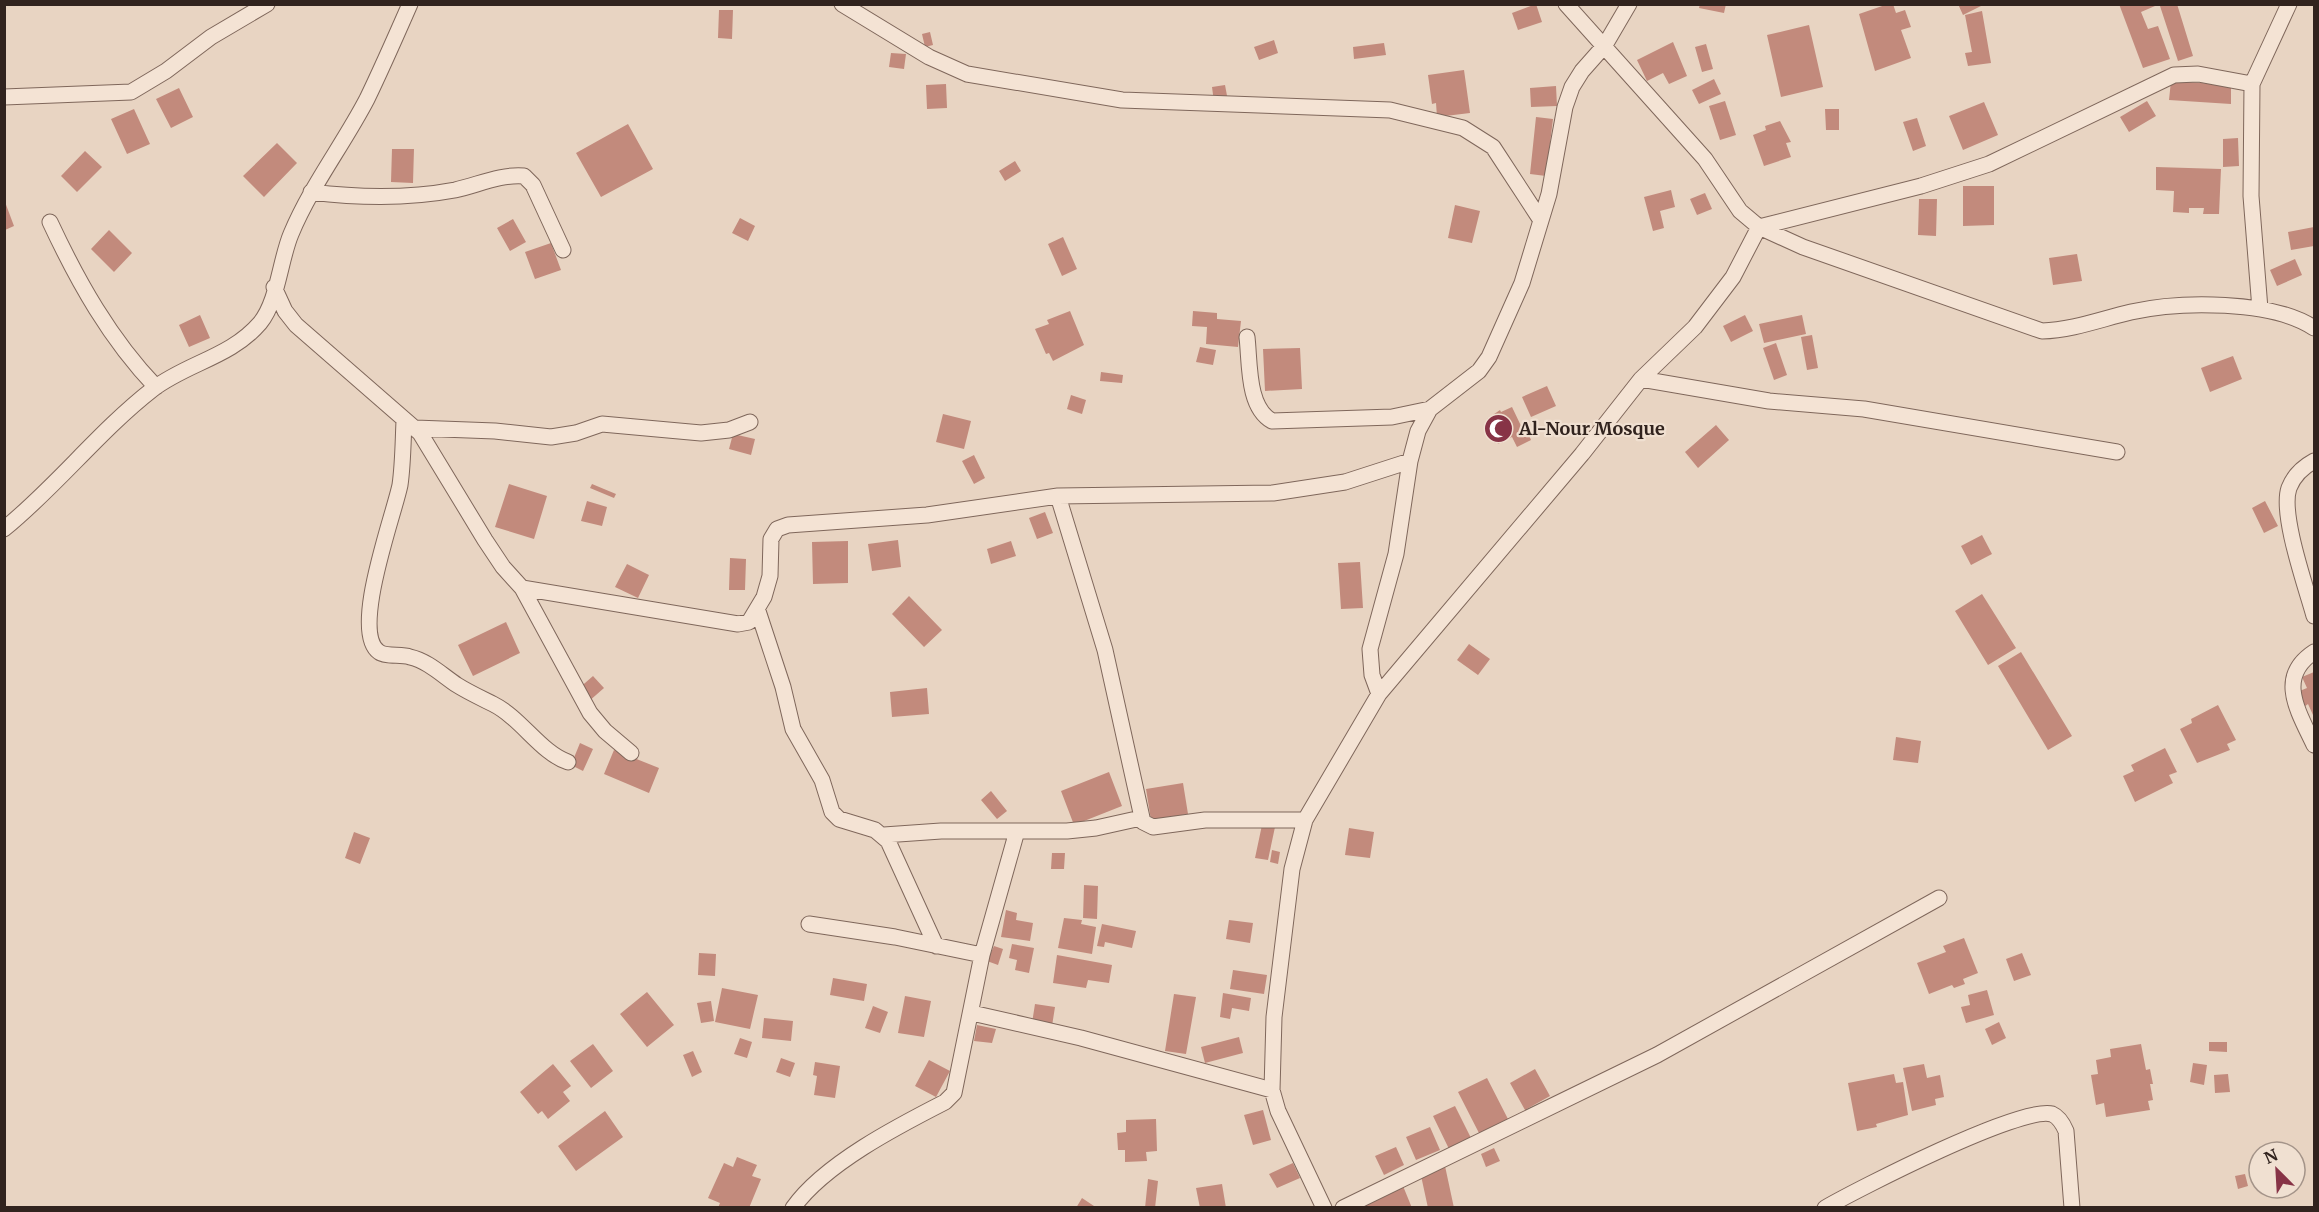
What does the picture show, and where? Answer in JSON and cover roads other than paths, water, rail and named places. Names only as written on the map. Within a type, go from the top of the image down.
[{"type":"street","points":[[4,97],[131,92],[166,71],[211,37],[267,4]]},
{"type":"street","points":[[4,529],[31,508],[123,412],[156,387],[228,351],[247,336],[269,308],[290,235],[311,192],[366,100],[410,4]]},
{"type":"street","points":[[842,4],[929,57],[967,74],[1122,100],[1390,110],[1463,128],[1494,147],[1540,219]]},
{"type":"street","points":[[1566,4],[1705,159],[1740,211],[1759,227],[1803,247],[2042,331],[2062,330],[2165,306],[2260,309],[2294,316],[2314,328]]},
{"type":"street","points":[[1379,694],[1372,675],[1370,649],[1396,554],[1410,461],[1418,431],[1430,409],[1479,371],[1489,357],[1522,283],[1549,194],[1565,107],[1572,87],[1582,70],[1605,45],[1629,4]]},
{"type":"street","points":[[2260,309],[2251,196],[2252,84],[2289,4]]},
{"type":"street","points":[[1318,1206],[1278,1111],[1272,1090],[1274,1017],[1292,869],[1305,820],[1379,694],[1434,626],[1526,522],[1641,379],[1695,327],[1732,277],[1759,227],[1921,186],[1989,164],[2174,75],[2198,74],[2252,84]]},
{"type":"street","points":[[311,192],[351,197],[412,197],[457,189],[511,175],[524,176],[533,185],[563,250]]},
{"type":"street","points":[[50,222],[93,306],[134,362],[156,387]]},
{"type":"street","points":[[274,287],[285,311],[296,325],[410,424],[503,567],[522,588],[590,713],[604,731],[631,753]]},
{"type":"street","points":[[1247,337],[1256,402],[1262,416],[1272,421],[1392,417],[1430,409]]},
{"type":"street","points":[[1641,379],[1769,401],[1864,409],[2117,452]]},
{"type":"street","points":[[410,424],[551,437],[576,433],[602,424],[701,433],[729,430],[750,422]]},
{"type":"street","points":[[410,424],[395,507],[372,585],[369,636],[380,653],[410,657],[438,670],[458,685],[503,709],[556,758],[568,762]]},
{"type":"street","points":[[522,588],[738,624],[749,622],[758,611],[770,576],[771,539],[777,529],[788,525],[927,514],[1058,496],[1283,491],[1345,482],[1410,461]]},
{"type":"street","points":[[2314,461],[2295,476],[2287,503],[2289,522],[2314,616]]},
{"type":"street","points":[[1058,496],[1105,650],[1141,818],[1145,825],[1153,827],[1205,820],[1305,820]]},
{"type":"street","points":[[758,611],[783,687],[793,729],[822,780],[832,812],[839,819],[884,835],[941,831],[1096,828],[1141,818]]},
{"type":"street","points":[[2314,651],[2297,665],[2292,677],[2295,699],[2314,745]]},
{"type":"street","points":[[799,1206],[832,1171],[870,1143],[950,1098],[958,1080],[982,956],[1017,831]]},
{"type":"street","points":[[884,835],[936,946]]},
{"type":"street","points":[[1343,1208],[1657,1055],[1939,898]]},
{"type":"street","points":[[809,924],[982,956]]},
{"type":"street","points":[[972,1013],[1081,1038],[1272,1090]]},
{"type":"street","points":[[1825,1208],[1863,1185],[1962,1141],[2036,1114],[2051,1114],[2062,1122],[2066,1131],[2072,1208]]},
{"type":"place","name":"Al-Nour Mosque","points":[[1498,429]]}]
